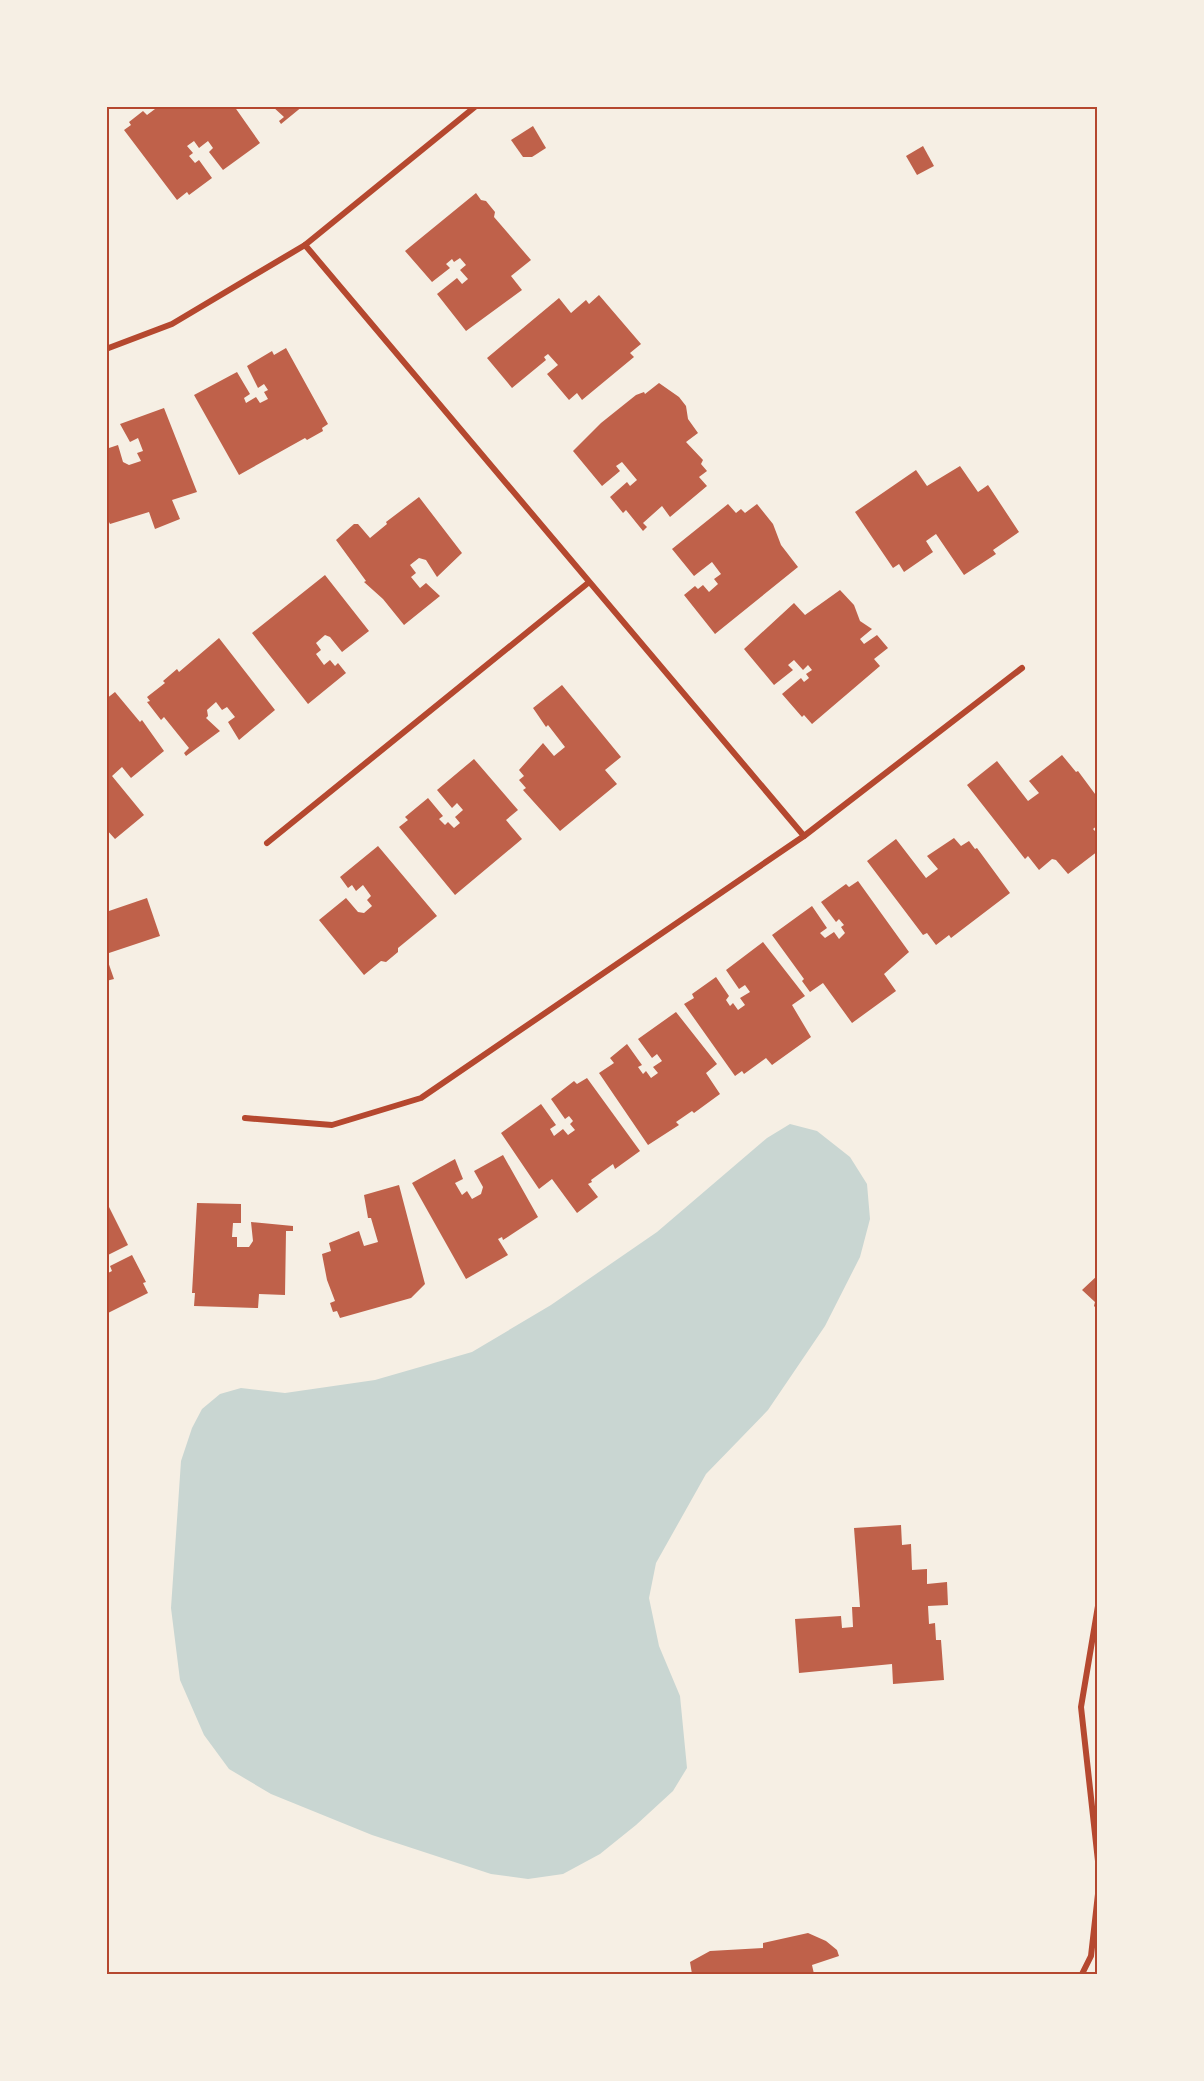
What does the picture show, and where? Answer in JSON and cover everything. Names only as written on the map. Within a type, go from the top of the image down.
[{"type":"street","points":[[106,349],[172,324],[305,245],[476,106]]},
{"type":"street","points":[[305,245],[588,583],[804,836]]},
{"type":"street","points":[[267,843],[588,583]]},
{"type":"street","points":[[245,1118],[332,1125],[421,1098],[804,836],[1022,668]]},
{"type":"street","points":[[1098,1606],[1081,1707],[1098,1861]]},
{"type":"street","points":[[1083,1974],[1091,1956],[1098,1894]]},
{"type":"shaded area","points":[[790,1124],[817,1131],[850,1157],[867,1184],[870,1219],[860,1257],[825,1326],[768,1410],[706,1474],[656,1563],[649,1598],[659,1646],[680,1696],[687,1768],[673,1791],[600,1854],[563,1874],[528,1879],[491,1874],[372,1835],[271,1794],[229,1769],[204,1735],[180,1680],[171,1608],[181,1461],[192,1428],[202,1409],[220,1394],[241,1388],[285,1393],[375,1380],[472,1352],[551,1305],[657,1232],[767,1138]]},
{"type":"building","points":[[159,106],[234,106],[260,143],[223,170],[209,152],[213,148],[208,141],[199,148],[194,141],[187,146],[193,153],[189,156],[195,163],[199,160],[212,178],[189,195],[187,192],[177,200],[124,130],[131,125],[129,122],[143,111],[147,115]]},
{"type":"building","points":[[272,106],[303,106],[281,124],[279,121],[284,117]]},
{"type":"building","points":[[533,126],[546,148],[532,157],[523,157],[511,140]]},
{"type":"building","points":[[923,146],[934,166],[917,175],[906,156]]},
{"type":"building","points":[[476,193],[481,200],[486,201],[495,212],[494,217],[531,260],[511,276],[522,290],[466,331],[437,294],[457,278],[462,284],[468,279],[460,270],[466,265],[460,258],[454,262],[452,259],[446,264],[450,268],[432,282],[405,251]]},
{"type":"building","points":[[599,295],[641,344],[630,353],[634,357],[582,400],[577,393],[569,400],[547,374],[558,365],[548,354],[544,357],[546,360],[512,388],[487,358],[559,298],[571,313],[586,300],[589,304]]},
{"type":"building","points":[[286,348],[328,424],[322,428],[323,431],[307,440],[305,438],[239,475],[194,395],[237,372],[250,394],[244,398],[246,403],[256,397],[260,403],[268,399],[264,392],[268,390],[264,384],[258,388],[247,366],[272,351],[274,355]]},
{"type":"building","points":[[659,383],[679,397],[686,406],[688,419],[698,433],[686,442],[703,460],[701,464],[707,471],[699,477],[707,486],[670,517],[662,506],[643,523],[647,527],[643,531],[626,510],[623,513],[610,497],[627,482],[630,486],[637,480],[622,462],[616,466],[620,471],[602,486],[573,451],[601,423],[636,395],[644,392],[645,394]]},
{"type":"building","points":[[164,408],[197,492],[172,500],[180,519],[155,529],[149,512],[110,524],[106,516],[106,449],[118,445],[123,462],[129,465],[141,461],[137,453],[143,451],[138,438],[130,442],[120,424]]},
{"type":"building","points":[[960,466],[978,492],[988,485],[1019,532],[993,550],[996,554],[964,575],[936,534],[926,541],[933,552],[904,572],[899,564],[893,568],[855,512],[916,470],[927,486]]},
{"type":"building","points":[[419,497],[462,553],[437,577],[426,560],[419,558],[410,565],[416,573],[411,577],[420,588],[426,583],[440,596],[404,625],[383,599],[364,582],[366,581],[336,540],[354,524],[358,524],[370,538],[387,524],[386,522]]},
{"type":"building","points":[[728,504],[736,513],[741,509],[745,513],[757,504],[773,524],[781,545],[798,567],[715,634],[684,595],[695,586],[698,589],[703,585],[709,592],[718,584],[714,579],[721,574],[712,562],[694,576],[672,549]]},
{"type":"building","points":[[325,575],[369,631],[342,652],[330,637],[325,635],[316,643],[321,650],[316,654],[324,665],[330,660],[335,666],[338,663],[346,673],[308,704],[252,633]]},
{"type":"building","points":[[840,590],[854,605],[860,621],[872,629],[860,639],[864,644],[877,635],[888,648],[874,659],[880,666],[812,724],[804,715],[802,717],[782,694],[801,678],[804,682],[809,678],[806,674],[812,670],[808,665],[803,670],[794,660],[788,665],[793,670],[774,685],[744,649],[794,603],[805,615]]},
{"type":"building","points":[[219,638],[275,710],[239,740],[228,722],[235,717],[227,707],[222,710],[216,702],[207,710],[206,718],[220,731],[186,756],[184,753],[189,748],[164,717],[161,720],[147,702],[150,701],[147,697],[165,683],[163,681],[177,669],[179,672]]},
{"type":"building","points":[[562,685],[621,757],[605,770],[617,784],[560,831],[523,790],[526,788],[519,780],[524,776],[519,770],[543,743],[554,756],[565,747],[548,725],[546,727],[533,708]]},
{"type":"building","points":[[115,692],[140,722],[142,720],[164,751],[131,778],[122,767],[112,776],[144,815],[115,839],[106,829],[106,699]]},
{"type":"building","points":[[1062,755],[1076,772],[1078,771],[1098,798],[1098,825],[1093,829],[1098,834],[1098,851],[1068,874],[1056,860],[1052,859],[1039,870],[1028,856],[1025,859],[967,785],[997,761],[1028,801],[1039,793],[1029,781]]},
{"type":"building","points":[[474,759],[518,810],[506,820],[522,839],[455,895],[399,827],[408,820],[405,817],[428,798],[443,816],[439,819],[445,825],[448,822],[454,828],[460,823],[455,817],[463,810],[457,803],[452,808],[437,790]]},
{"type":"building","points":[[954,838],[961,846],[969,841],[975,849],[977,848],[1010,893],[951,938],[949,935],[936,945],[927,933],[923,935],[867,861],[896,839],[926,878],[938,869],[927,856]]},
{"type":"building","points":[[378,846],[437,916],[398,948],[398,952],[386,962],[381,961],[364,975],[319,920],[346,898],[358,912],[364,913],[372,906],[367,900],[371,896],[363,885],[356,891],[352,885],[348,888],[340,877]]},
{"type":"building","points":[[858,881],[909,952],[884,974],[896,991],[852,1023],[823,983],[810,992],[802,981],[804,979],[772,935],[812,906],[827,928],[820,933],[825,938],[834,932],[839,939],[845,933],[841,927],[844,925],[839,919],[836,922],[821,902],[846,884],[849,887]]},
{"type":"building","points":[[147,898],[160,936],[106,954],[106,912]]},
{"type":"building","points":[[763,942],[805,996],[792,1005],[811,1037],[772,1065],[766,1058],[744,1074],[742,1071],[735,1076],[684,1004],[694,998],[692,994],[716,977],[729,996],[726,1000],[730,1006],[733,1003],[738,1010],[745,1005],[740,998],[750,992],[745,985],[739,989],[726,970]]},
{"type":"building","points":[[106,956],[114,979],[106,981]]},
{"type":"building","points":[[676,1012],[717,1064],[706,1073],[720,1094],[694,1113],[692,1111],[676,1122],[679,1125],[648,1145],[599,1073],[614,1063],[610,1058],[627,1044],[642,1065],[638,1067],[643,1074],[646,1071],[651,1078],[658,1073],[653,1067],[662,1061],[657,1054],[652,1058],[638,1039]]},
{"type":"building","points":[[587,1078],[640,1151],[615,1169],[613,1164],[591,1180],[592,1182],[588,1184],[598,1197],[577,1213],[552,1179],[539,1189],[501,1133],[541,1104],[556,1125],[550,1129],[554,1136],[563,1129],[568,1135],[575,1130],[570,1124],[573,1121],[569,1116],[565,1119],[551,1099],[574,1081],[577,1084]]},
{"type":"building","points":[[503,1155],[538,1217],[503,1240],[502,1237],[498,1239],[508,1255],[466,1279],[412,1183],[455,1159],[463,1179],[455,1183],[462,1195],[467,1191],[472,1199],[481,1194],[483,1187],[474,1171]]},
{"type":"building","points":[[399,1185],[425,1284],[411,1298],[340,1318],[337,1311],[333,1312],[330,1303],[335,1301],[327,1280],[322,1254],[331,1251],[329,1243],[359,1231],[364,1246],[378,1242],[371,1218],[368,1218],[364,1195]]},
{"type":"building","points":[[106,1201],[128,1245],[106,1256]]},
{"type":"building","points":[[197,1203],[241,1204],[241,1223],[233,1223],[232,1237],[237,1237],[237,1247],[249,1247],[253,1241],[251,1222],[293,1226],[293,1231],[286,1231],[285,1295],[259,1294],[258,1308],[194,1306],[195,1293],[192,1293]]},
{"type":"building","points":[[132,1255],[146,1282],[143,1283],[148,1293],[106,1314],[106,1274],[112,1271],[110,1266]]},
{"type":"building","points":[[1098,1275],[1098,1310],[1094,1306],[1095,1302],[1082,1290]]},
{"type":"building","points":[[901,1525],[902,1545],[911,1544],[912,1570],[927,1569],[927,1584],[947,1582],[948,1605],[928,1606],[929,1624],[935,1623],[936,1640],[941,1640],[944,1680],[893,1684],[892,1664],[799,1673],[795,1619],[841,1616],[842,1628],[853,1627],[852,1607],[860,1607],[854,1528]]},
{"type":"building","points":[[808,1933],[826,1941],[837,1950],[839,1956],[812,1965],[814,1974],[692,1974],[690,1962],[710,1951],[763,1948],[763,1943]]}]
